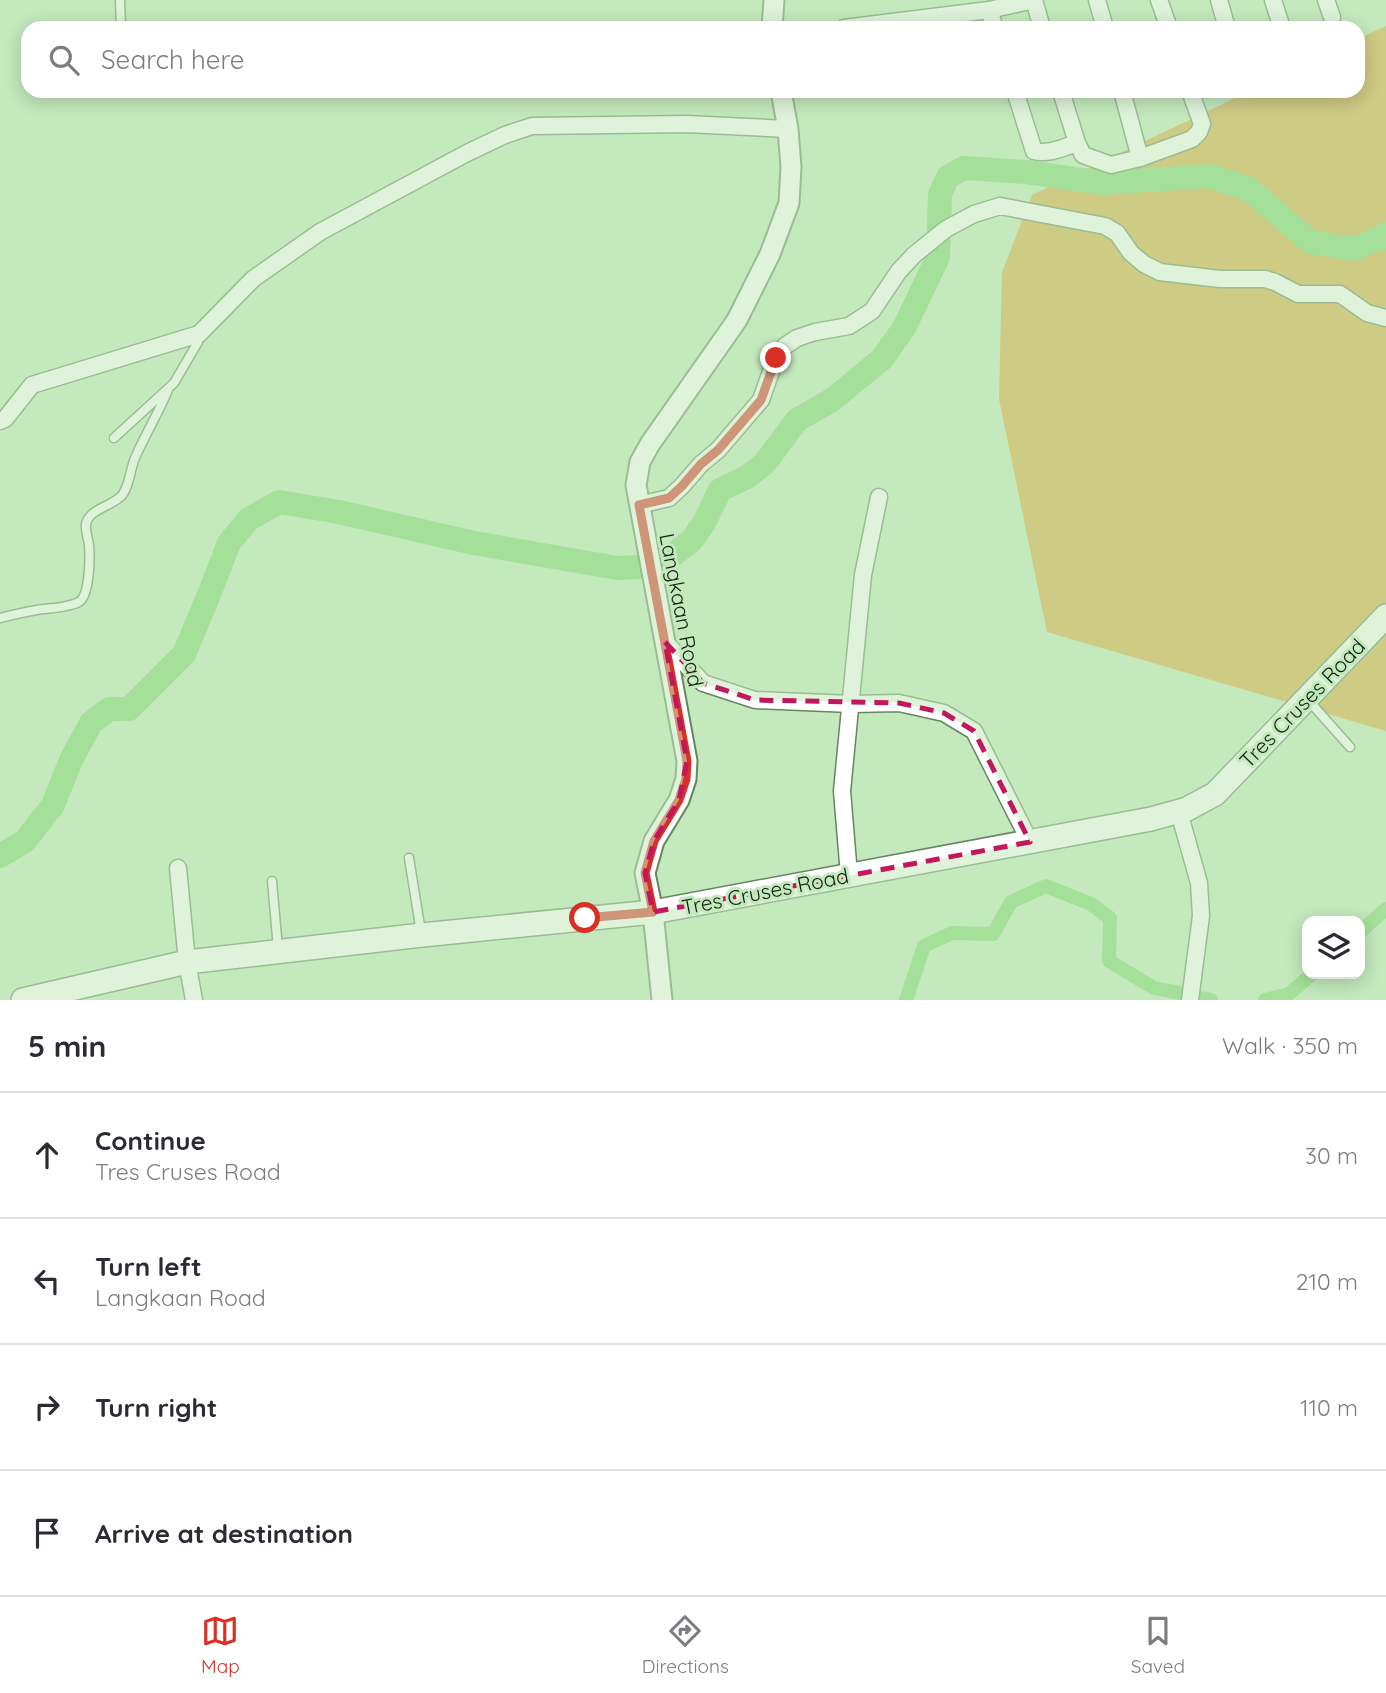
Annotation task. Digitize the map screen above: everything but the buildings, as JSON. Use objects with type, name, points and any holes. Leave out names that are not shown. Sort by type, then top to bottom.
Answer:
[{"type":"main road","name":"Tres Cruses Road","points":[[23,1000],[187,962],[653,912],[1151,819],[1187,809],[1215,794],[1386,616]]},
{"type":"street","points":[[772,21],[774,0]]},
{"type":"street","points":[[900,21],[989,10],[1034,0],[1040,21]]},
{"type":"street","points":[[1097,0],[1103,21]]},
{"type":"street","points":[[1159,0],[1166,21]]},
{"type":"street","points":[[1219,0],[1225,21]]},
{"type":"street","points":[[1273,0],[1280,21]]},
{"type":"street","points":[[1326,0],[1332,17]]},
{"type":"street","points":[[989,10],[993,21]]},
{"type":"street","name":"Langkaan Road","points":[[662,1000],[653,912],[645,873],[654,841],[679,800],[686,779],[687,761],[636,485],[640,463],[650,444],[737,320],[770,254],[789,203],[791,167],[782,98]]},
{"type":"street","points":[[1017,98],[1034,151],[1046,152],[1077,143]]},
{"type":"street","points":[[1063,98],[1083,155],[1111,164],[1140,158],[1192,139],[1202,124],[1193,98]]},
{"type":"street","points":[[1124,98],[1140,158]]},
{"type":"street","points":[[0,421],[5,419],[32,385],[199,334],[253,279],[320,232],[505,135],[532,126],[687,124],[788,129]]},
{"type":"street","points":[[639,505],[669,498],[718,450],[761,400],[776,358],[785,346],[797,338],[815,332],[849,326],[872,311],[899,271],[946,229],[974,214],[1000,206],[1105,226],[1117,233],[1131,253],[1144,264],[1160,272],[1220,279],[1265,279],[1298,294],[1340,295],[1367,313],[1386,318]]},
{"type":"street","points":[[849,875],[842,791],[863,575],[879,497]]},
{"type":"street","points":[[665,642],[703,683],[755,700],[899,703],[944,713],[974,731],[1030,842]]},
{"type":"street","points":[[1179,811],[1199,883],[1201,916],[1190,1000]]},
{"type":"street","points":[[178,868],[187,962],[194,1000]]},
{"type":"lane","points":[[120,0],[121,21]]},
{"type":"lane","points":[[114,438],[174,383],[198,342],[199,334]]},
{"type":"lane","points":[[0,618],[21,612],[56,608],[80,601],[86,594],[88,519],[122,496],[136,454],[159,413],[168,390]]},
{"type":"lane","points":[[1307,698],[1350,747]]},
{"type":"lane","points":[[409,858],[422,935]]},
{"type":"lane","points":[[272,881],[278,952]]},
{"type":"highlighted area","points":[[665,642],[703,683],[755,700],[899,703],[944,713],[974,731],[1030,842],[653,912],[645,873],[654,841],[679,800],[687,761]]},
{"type":"shaded area","points":[[1386,26],[1386,731],[1047,632],[999,399],[1002,272],[1032,195],[1235,98],[1365,98],[1365,36]]},
{"type":"waterway","points":[[0,856],[25,841],[53,805],[71,760],[91,723],[109,709],[129,709],[184,654],[229,543],[249,519],[279,502],[339,512],[474,543],[617,568],[659,566],[692,540],[704,523],[720,490],[747,477],[765,463],[797,420],[832,400],[882,359],[904,328],[938,257],[940,194],[948,177],[964,168],[1026,172],[1102,183],[1210,176],[1249,189],[1311,242],[1354,249],[1386,234]]},
{"type":"waterway","points":[[906,1000],[924,946],[952,933],[993,934],[1011,902],[1046,886],[1091,904],[1110,918],[1109,961],[1154,988],[1180,993]]},
{"type":"waterway","points":[[1365,928],[1386,909]]},
{"type":"waterway","points":[[1265,1000],[1289,994],[1306,979]]},
{"type":"waterway","points":[[1201,998],[1211,1000]]},
{"type":"route","points":[[585,918],[653,912],[645,873],[654,841],[679,800],[686,779],[687,761],[639,505],[669,498],[718,450],[761,400],[776,358]]}]
